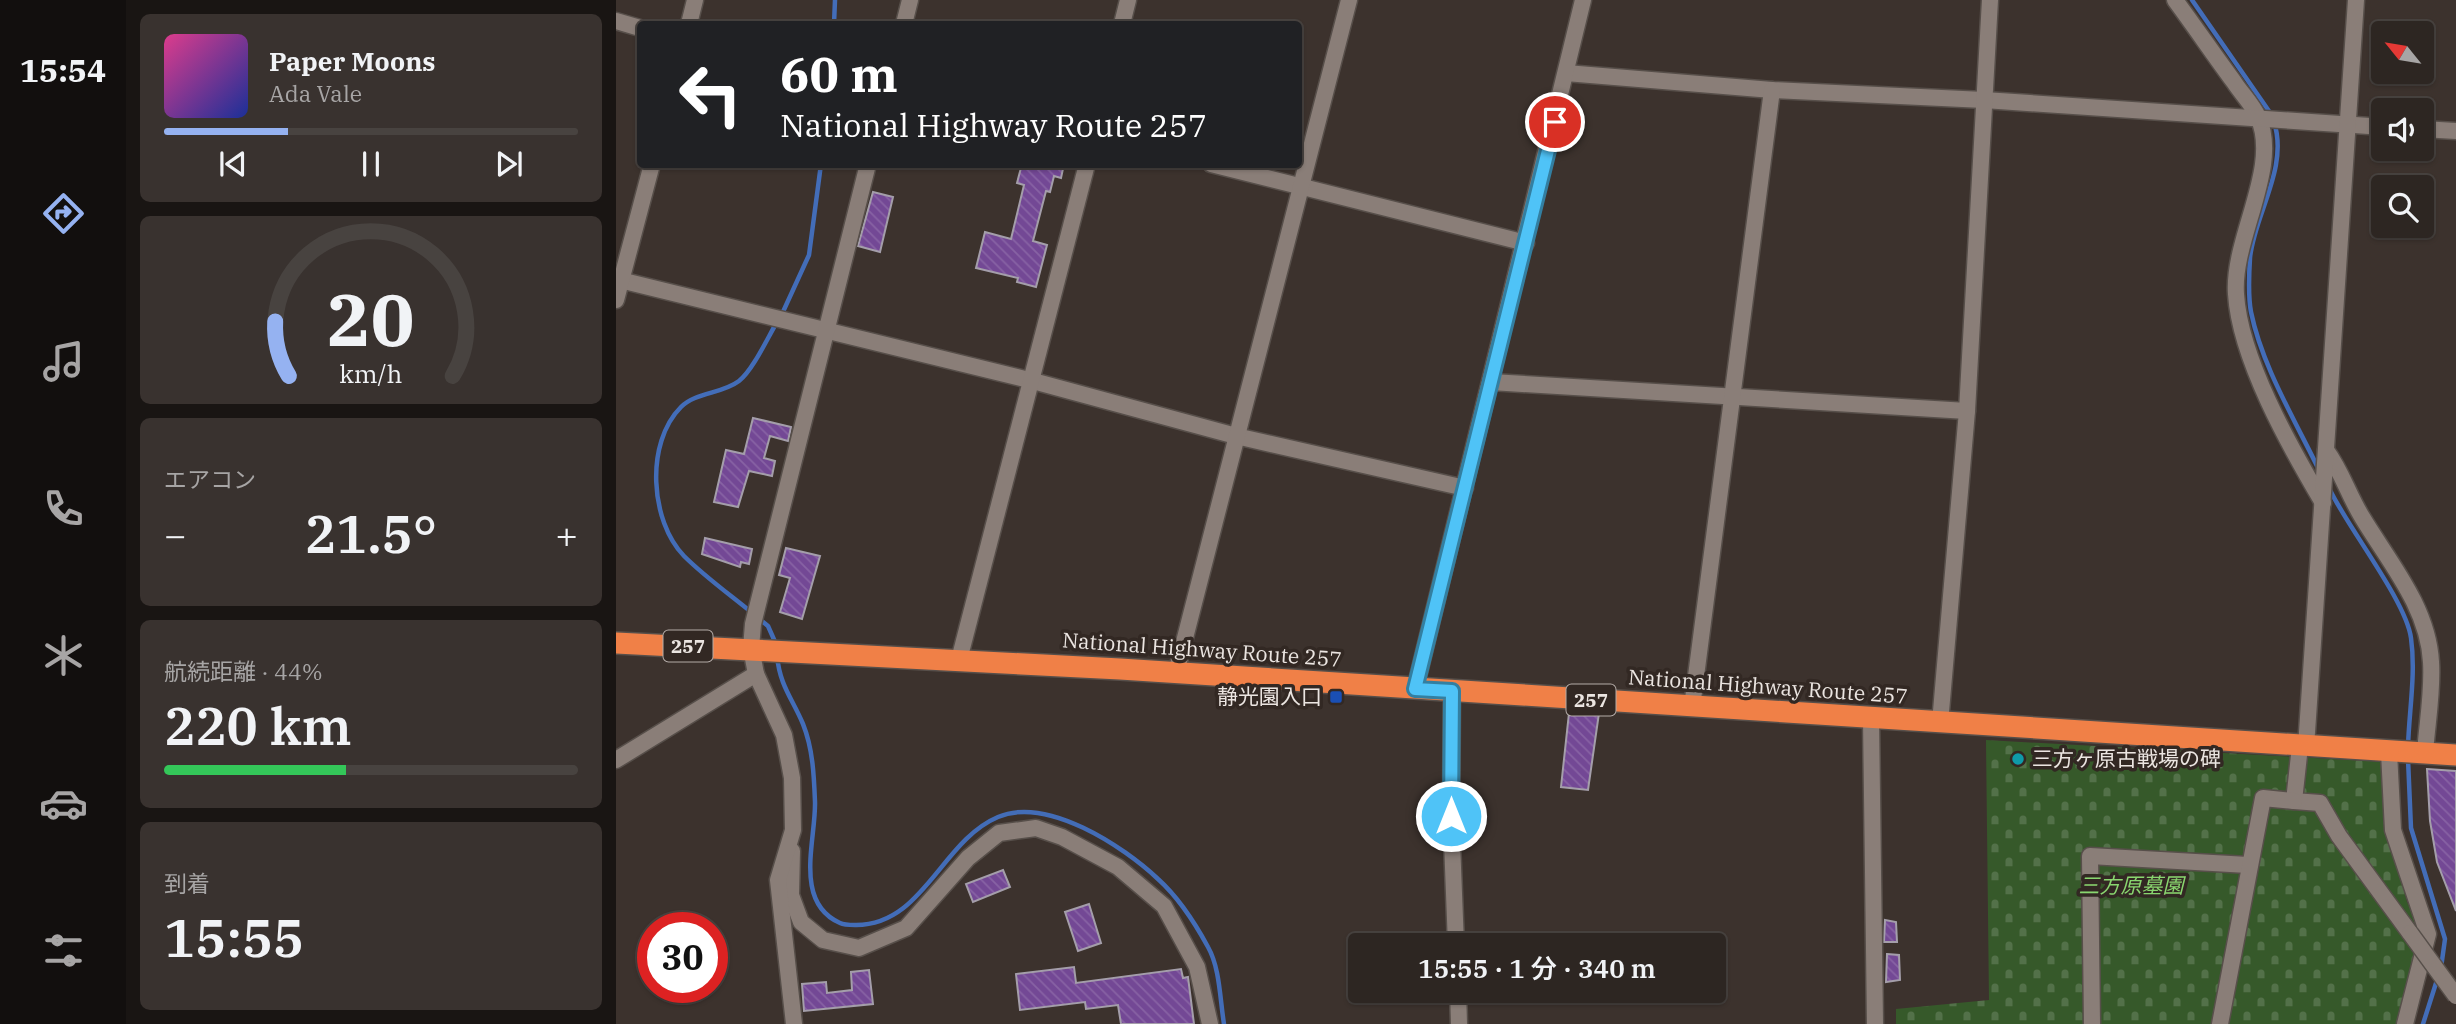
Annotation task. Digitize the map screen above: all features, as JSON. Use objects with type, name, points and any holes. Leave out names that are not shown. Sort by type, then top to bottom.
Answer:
[{"type":"highway","name":"National Highway Route 257","points":[[616,643],[1175,673],[2456,755]]},
{"type":"street","points":[[690,21],[695,0]]},
{"type":"street","points":[[905,21],[911,0]]},
{"type":"street","points":[[1123,21],[1128,0]]},
{"type":"street","points":[[1175,673],[1349,0]]},
{"type":"street","points":[[1415,689],[1526,243],[1583,0]]},
{"type":"street","points":[[1940,723],[1968,411],[1990,0]]},
{"type":"street","points":[[2175,0],[2269,119],[2260,178],[2238,254],[2235,291],[2239,324],[2294,453],[2323,498]]},
{"type":"street","points":[[2294,801],[2303,746],[2323,498],[2356,0]]},
{"type":"street","points":[[616,21],[637,27]]},
{"type":"street","points":[[1566,73],[1772,90],[1983,100],[2371,126]]},
{"type":"street","points":[[1692,707],[1772,90]]},
{"type":"street","points":[[2434,130],[2456,131]]},
{"type":"street","points":[[616,300],[619,280],[651,168]]},
{"type":"street","points":[[616,760],[755,674],[765,649],[753,624],[867,168]]},
{"type":"street","points":[[959,660],[1086,168]]},
{"type":"street","points":[[1228,168],[1526,243]]},
{"type":"street","points":[[619,280],[1033,381],[1236,436],[1465,488]]},
{"type":"street","points":[[1491,382],[1968,411]]},
{"type":"street","points":[[2326,450],[2342,472],[2360,513],[2409,590],[2422,620],[2431,661],[2408,753],[2393,830],[2428,934],[2405,1024]]},
{"type":"street","points":[[755,674],[784,735],[792,778],[791,895],[801,922],[823,940],[859,948],[906,928],[968,858],[999,834],[1036,828],[1062,837],[1118,867],[1164,906],[1197,967],[1210,1024]]},
{"type":"street","points":[[1452,691],[1451,816],[1456,933]]},
{"type":"street","points":[[1871,719],[1875,1024]]},
{"type":"street","points":[[2220,1024],[2263,798],[2320,803],[2339,836],[2456,996]]},
{"type":"street","points":[[793,830],[778,880],[794,1024]]},
{"type":"street","points":[[2092,1024],[2090,856],[2248,866]]},
{"type":"street","points":[[1458,1003],[1459,1024]]},
{"type":"green space","name":"三方原墓園","points":[[1986,740],[2387,762],[2398,867],[2407,902],[2425,937],[2407,1024],[1896,1024],[1896,1009],[1989,1000]]},
{"type":"building","points":[[1021,168],[1063,168],[1061,178],[1054,176],[1050,192],[1046,191],[1033,241],[1047,245],[1036,287],[1017,282],[1018,278],[976,268],[985,232],[1011,239],[1024,185],[1017,183]]},
{"type":"building","points":[[873,192],[893,197],[880,252],[858,246]]},
{"type":"building","points":[[753,418],[791,427],[788,441],[770,436],[764,458],[775,461],[772,476],[749,471],[738,507],[714,502],[726,450],[744,454]]},
{"type":"building","points":[[705,538],[752,549],[749,564],[741,562],[740,567],[702,554]]},
{"type":"building","points":[[786,548],[820,556],[802,619],[780,612],[790,578],[779,575]]},
{"type":"building","points":[[1569,713],[1599,713],[1588,790],[1561,787]]},
{"type":"building","points":[[2427,769],[2456,771],[2456,911],[2437,862],[2430,821]]},
{"type":"building","points":[[1003,870],[1010,887],[973,902],[966,884]]},
{"type":"building","points":[[1089,904],[1101,943],[1078,951],[1065,912]]},
{"type":"building","points":[[1885,920],[1896,922],[1897,942],[1884,942]]},
{"type":"building","points":[[1887,954],[1899,955],[1900,980],[1886,982]]},
{"type":"building","points":[[1074,967],[1076,983],[1181,969],[1183,978],[1188,977],[1194,1024],[1121,1024],[1118,1005],[1086,1009],[1085,1002],[1020,1010],[1016,974]]},
{"type":"building","points":[[869,970],[873,1004],[804,1011],[802,984],[826,982],[827,993],[852,990],[851,972]]},
{"type":"waterway","points":[[834,21],[835,0]]},
{"type":"waterway","points":[[2192,0],[2271,114]]},
{"type":"waterway","points":[[2274,122],[2277,157],[2250,258],[2250,306],[2271,373],[2319,470]]},
{"type":"waterway","points":[[782,314],[809,255],[820,168]]},
{"type":"waterway","points":[[751,612],[708,578],[684,556],[673,541],[664,523],[659,503],[657,461],[669,422],[681,407],[694,398],[739,381],[755,361],[777,322]]},
{"type":"waterway","points":[[2330,490],[2388,585],[2407,623],[2413,665],[2408,747]]},
{"type":"waterway","points":[[757,617],[768,626],[776,644]]},
{"type":"waterway","points":[[777,656],[784,684],[803,724],[811,753],[815,802],[810,869],[816,901],[825,913],[845,925],[878,922],[898,912],[915,898],[961,844],[998,817],[1018,812],[1039,813],[1061,819],[1105,839],[1125,852],[1158,879],[1179,902],[1212,955],[1224,1024]]},
{"type":"waterway","points":[[2408,759],[2411,828],[2445,939],[2441,968]]},
{"type":"waterway","points":[[2423,1024],[2437,980]]},
{"type":"place","name":"静光園入口","points":[[1336,697]]},
{"type":"place","name":"三方ヶ原古戦場の碑","points":[[2018,759]]},
{"type":"route","points":[[1451,816],[1452,691],[1415,689],[1555,122]]}]
